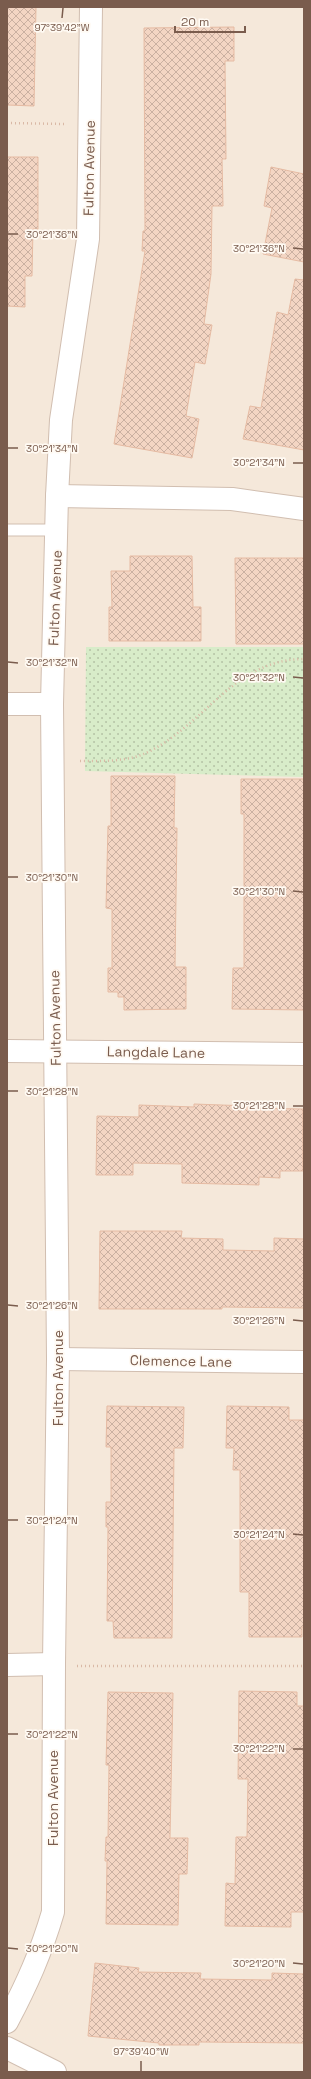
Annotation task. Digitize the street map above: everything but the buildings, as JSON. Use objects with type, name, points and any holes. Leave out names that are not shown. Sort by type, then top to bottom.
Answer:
[{"type":"street","name":"Fulton Avenue","points":[[7,2022],[31,1975],[42,1948],[53,1912],[54,1664],[58,1359],[52,704],[57,496],[61,420],[88,239],[91,7]]},
{"type":"street","points":[[57,496],[232,499],[304,509]]},
{"type":"street","points":[[7,704],[52,704]]},
{"type":"street","name":"Langdale Lane","points":[[7,1051],[304,1054]]},
{"type":"street","name":"Clemence Lane","points":[[58,1359],[304,1362]]},
{"type":"street","points":[[7,1665],[54,1664]]},
{"type":"street","points":[[7,2048],[55,2072]]},
{"type":"lane","points":[[7,530],[57,530]]},
{"type":"path","points":[[7,123],[66,124]]},
{"type":"path","points":[[80,761],[104,761],[144,753],[170,740],[234,684],[258,668],[279,660],[304,659]]},
{"type":"path","points":[[77,1666],[304,1666]]},
{"type":"shaded area","points":[[7,7],[304,7],[304,2072],[7,2072]]},
{"type":"green space","points":[[86,647],[304,647],[304,777],[85,771]]}]
